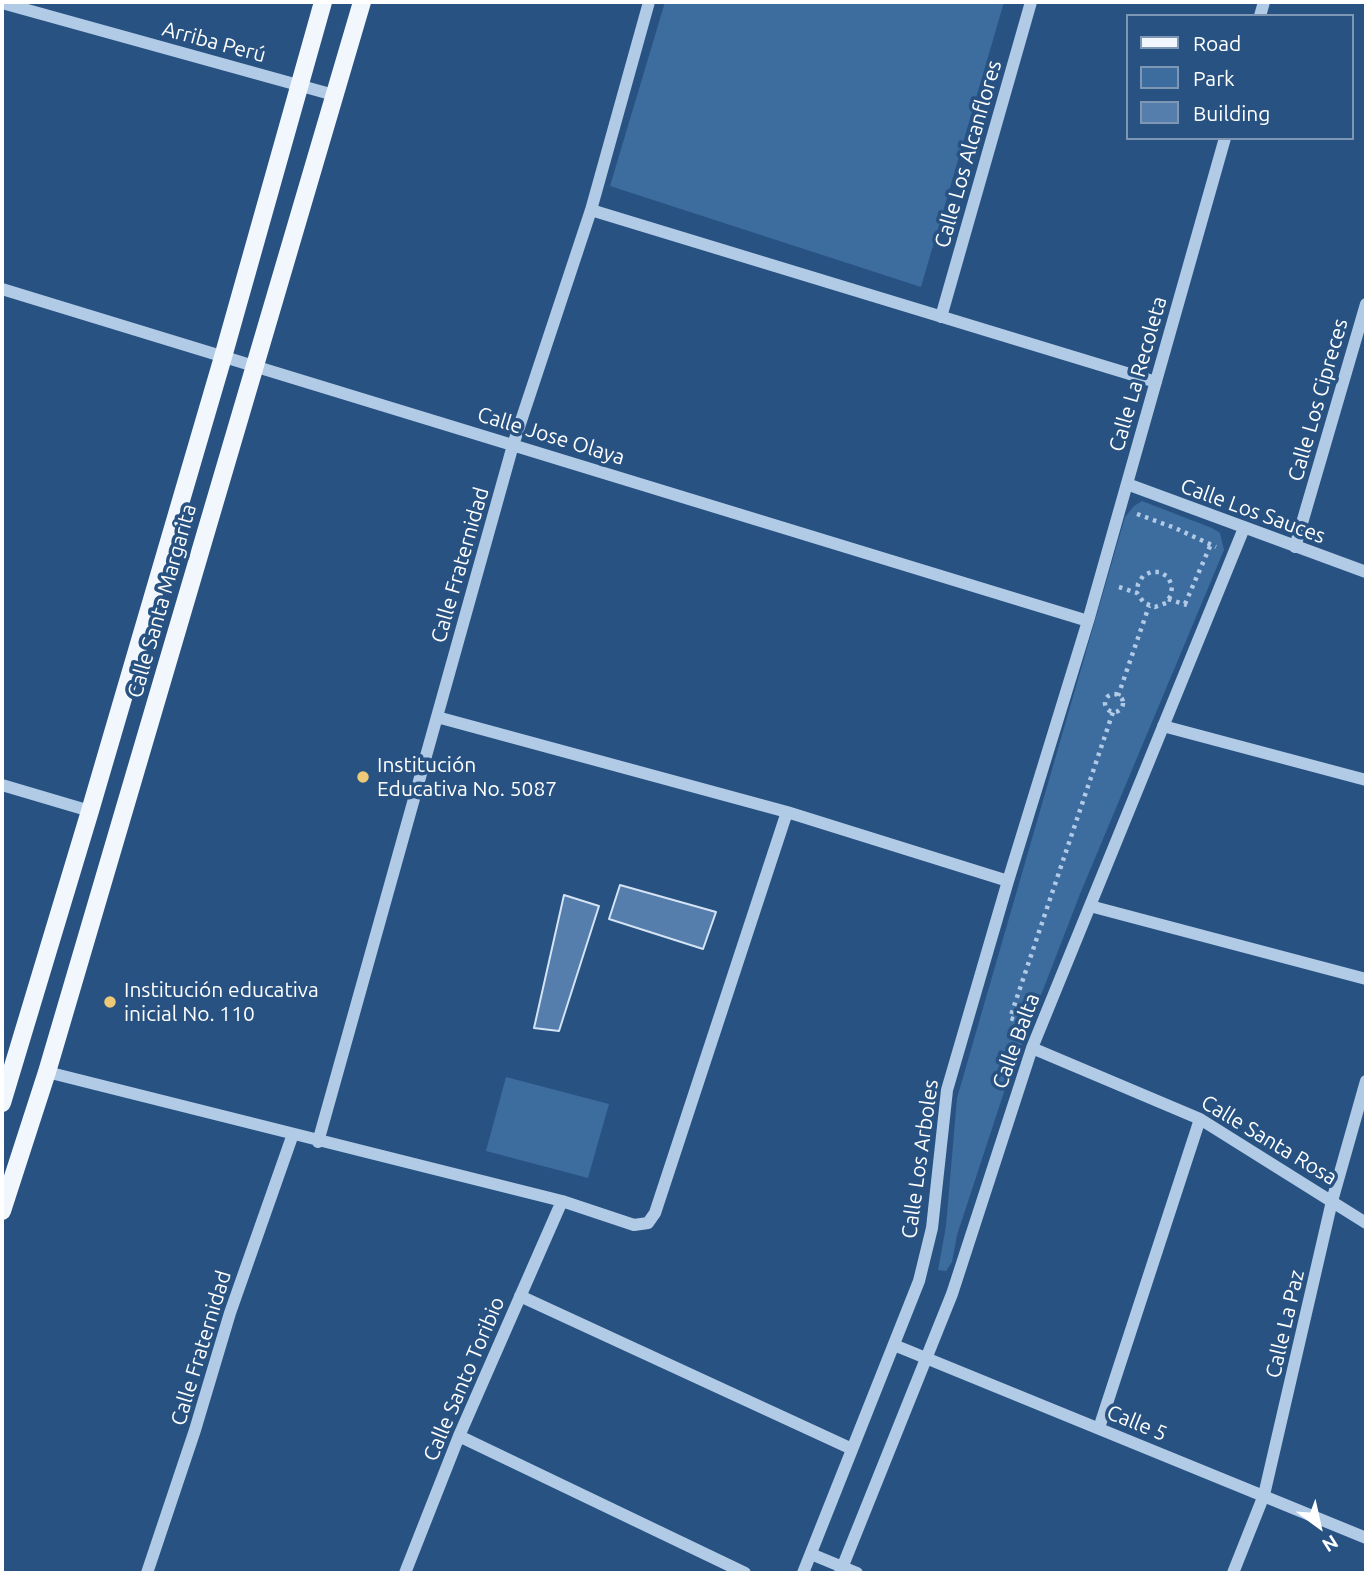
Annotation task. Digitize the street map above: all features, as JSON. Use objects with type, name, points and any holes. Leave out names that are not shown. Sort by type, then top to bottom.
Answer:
[{"type":"main road","name":"Calle Santa Margarita","points":[[2,1103],[8,1065],[90,811],[223,357],[323,2]]},
{"type":"main road","name":"Calle Santa Margarita","points":[[2,1211],[47,1073],[362,2]]},
{"type":"street","name":"Calle Fraternidad","points":[[318,1142],[513,445],[591,210],[649,2]]},
{"type":"street","name":"Calle Los Alcanflores","points":[[941,317],[1031,2]]},
{"type":"street","name":"Arriba Perú","points":[[11,4],[334,95]]},
{"type":"street","name":"Calle La Recoleta","points":[[1088,621],[1224,140]]},
{"type":"street","points":[[591,210],[1156,382]]},
{"type":"street","name":"Calle Jose Olaya","points":[[2,289],[1088,621]]},
{"type":"street","name":"Calle Los Cipreces","points":[[1295,547],[1366,304]]},
{"type":"street","name":"Calle Los Sauces","points":[[1127,484],[1366,572]]},
{"type":"street","name":"Calle Balta","points":[[841,1570],[956,1281],[1039,1029],[1244,528]]},
{"type":"street","name":"Calle Los Arboles","points":[[803,1573],[919,1281],[932,1228],[947,1090],[1088,621]]},
{"type":"street","points":[[437,717],[787,812],[1008,881]]},
{"type":"street","points":[[1163,726],[1366,780]]},
{"type":"street","points":[[2,785],[90,811]]},
{"type":"street","points":[[47,1073],[562,1201],[634,1225],[648,1223],[655,1213],[787,812]]},
{"type":"street","points":[[1090,906],[1366,979]]},
{"type":"street","name":"Calle Santa Rosa","points":[[1032,1048],[1200,1119],[1366,1223]]},
{"type":"street","name":"Calle La Paz","points":[[1234,1573],[1264,1495],[1332,1201],[1366,1081]]},
{"type":"street","points":[[1099,1428],[1200,1119]]},
{"type":"street","name":"Calle Fraternidad","points":[[146,1573],[195,1430],[230,1313],[293,1134]]},
{"type":"street","name":"Calle Santo Toribio","points":[[405,1573],[459,1436],[562,1201]]},
{"type":"street","points":[[520,1296],[852,1449]]},
{"type":"street","name":"Calle 5","points":[[894,1345],[1366,1538]]},
{"type":"street","points":[[459,1436],[745,1573]]},
{"type":"street","points":[[811,1554],[841,1570],[857,1573]]},
{"type":"path","points":[[1141,516],[1212,544],[1185,604]]},
{"type":"path","points":[[1160,572],[1168,578],[1172,586],[1171,595],[1161,606],[1149,606],[1140,598],[1138,584],[1143,576],[1160,572]]},
{"type":"path","points":[[1118,696],[1149,606]]},
{"type":"path","points":[[1113,712],[1108,710],[1106,700],[1110,695],[1118,696]]},
{"type":"path","points":[[1039,1029],[1010,1018],[1113,712],[1123,704],[1118,696]]},
{"type":"green space","points":[[665,2],[1004,2],[921,287],[610,186]]},
{"type":"green space","points":[[1142,501],[1212,528],[1220,533],[1224,550],[1080,894],[1006,1086],[957,1235],[952,1262],[946,1271],[938,1270],[946,1226],[957,1098],[1125,517]]},
{"type":"green space","points":[[506,1077],[609,1104],[588,1178],[486,1151]]},
{"type":"building","points":[[620,885],[716,912],[703,949],[609,919]]},
{"type":"building","points":[[564,895],[599,906],[559,1031],[534,1028]]},
{"type":"place","name":"Institución Educativa No. 5087","points":[[363,777]]},
{"type":"place","name":"Institución educativa inicial No. 110","points":[[110,1002]]}]
